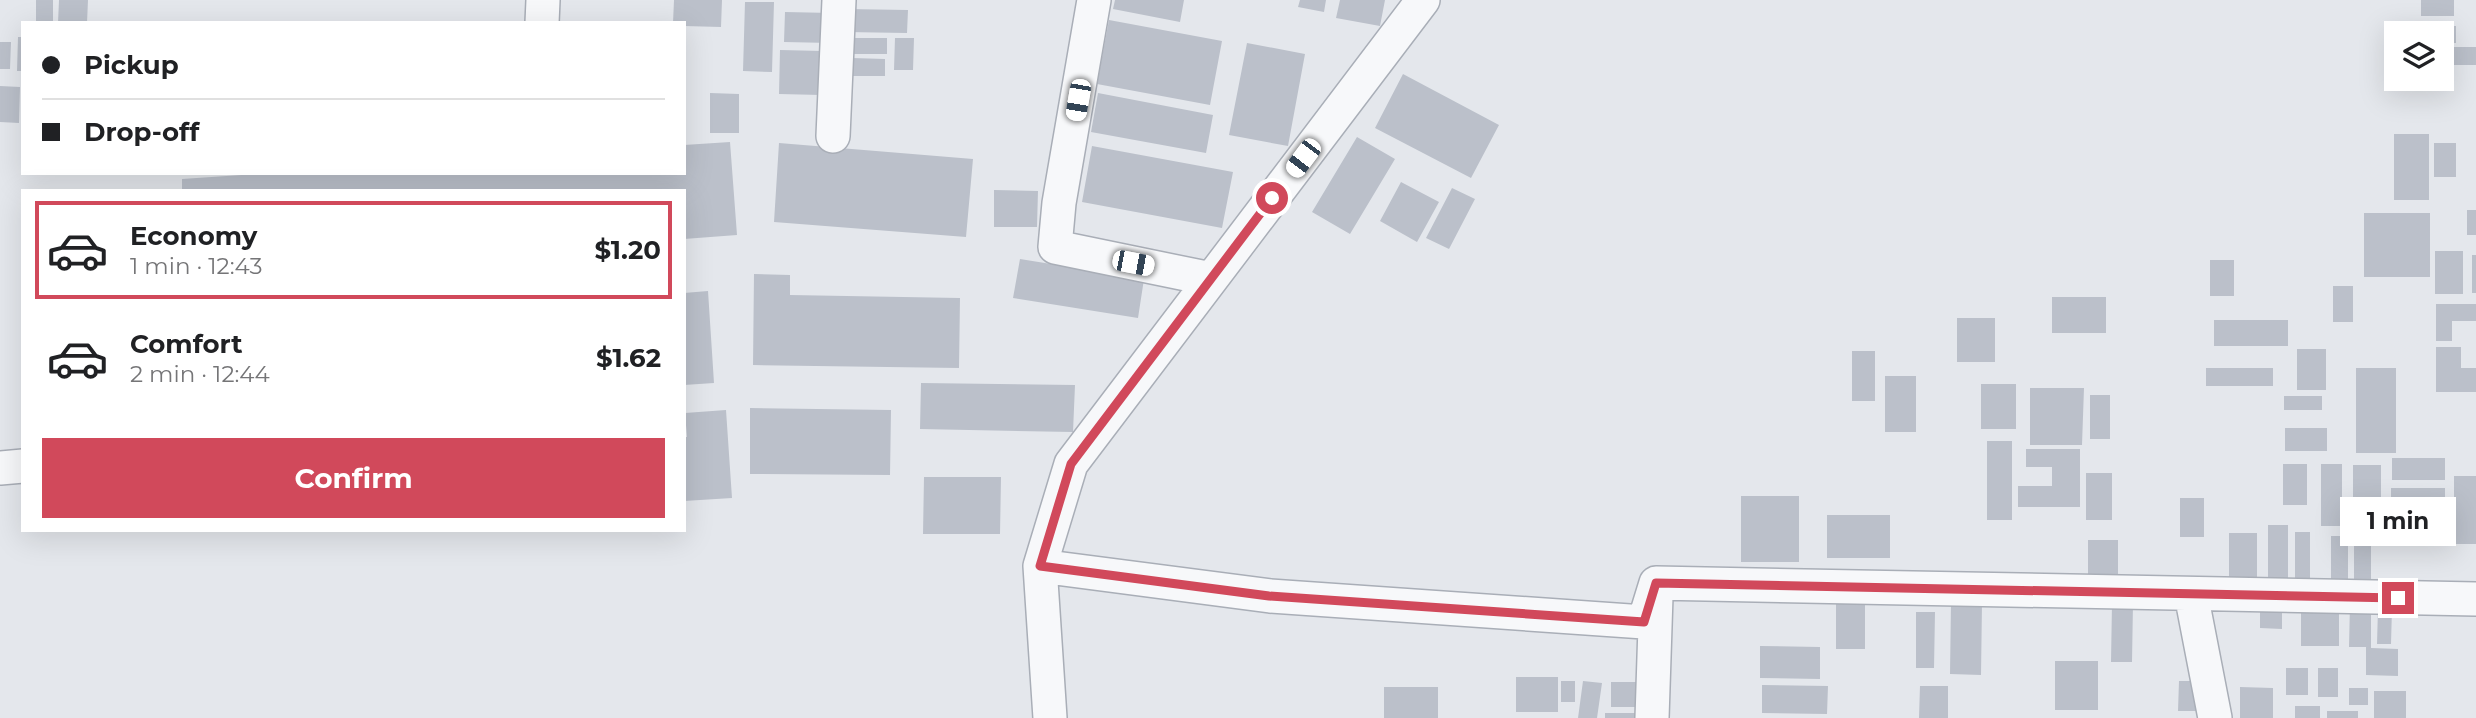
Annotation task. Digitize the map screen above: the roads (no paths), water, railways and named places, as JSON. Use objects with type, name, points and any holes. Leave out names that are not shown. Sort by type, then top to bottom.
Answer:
[{"type":"street","points":[[542,21],[543,0]]},
{"type":"street","points":[[833,136],[839,0]]},
{"type":"street","points":[[1094,0],[1059,203],[1055,247],[1211,279]]},
{"type":"street","points":[[1050,718],[1040,566],[1071,464],[1423,0]]},
{"type":"street","points":[[0,468],[21,466]]},
{"type":"street","points":[[1040,566],[1269,596],[1644,622],[1656,583]]},
{"type":"street","points":[[1656,583],[2476,599]]},
{"type":"street","points":[[1653,718],[1656,583]]},
{"type":"street","points":[[2191,594],[2215,718]]}]
